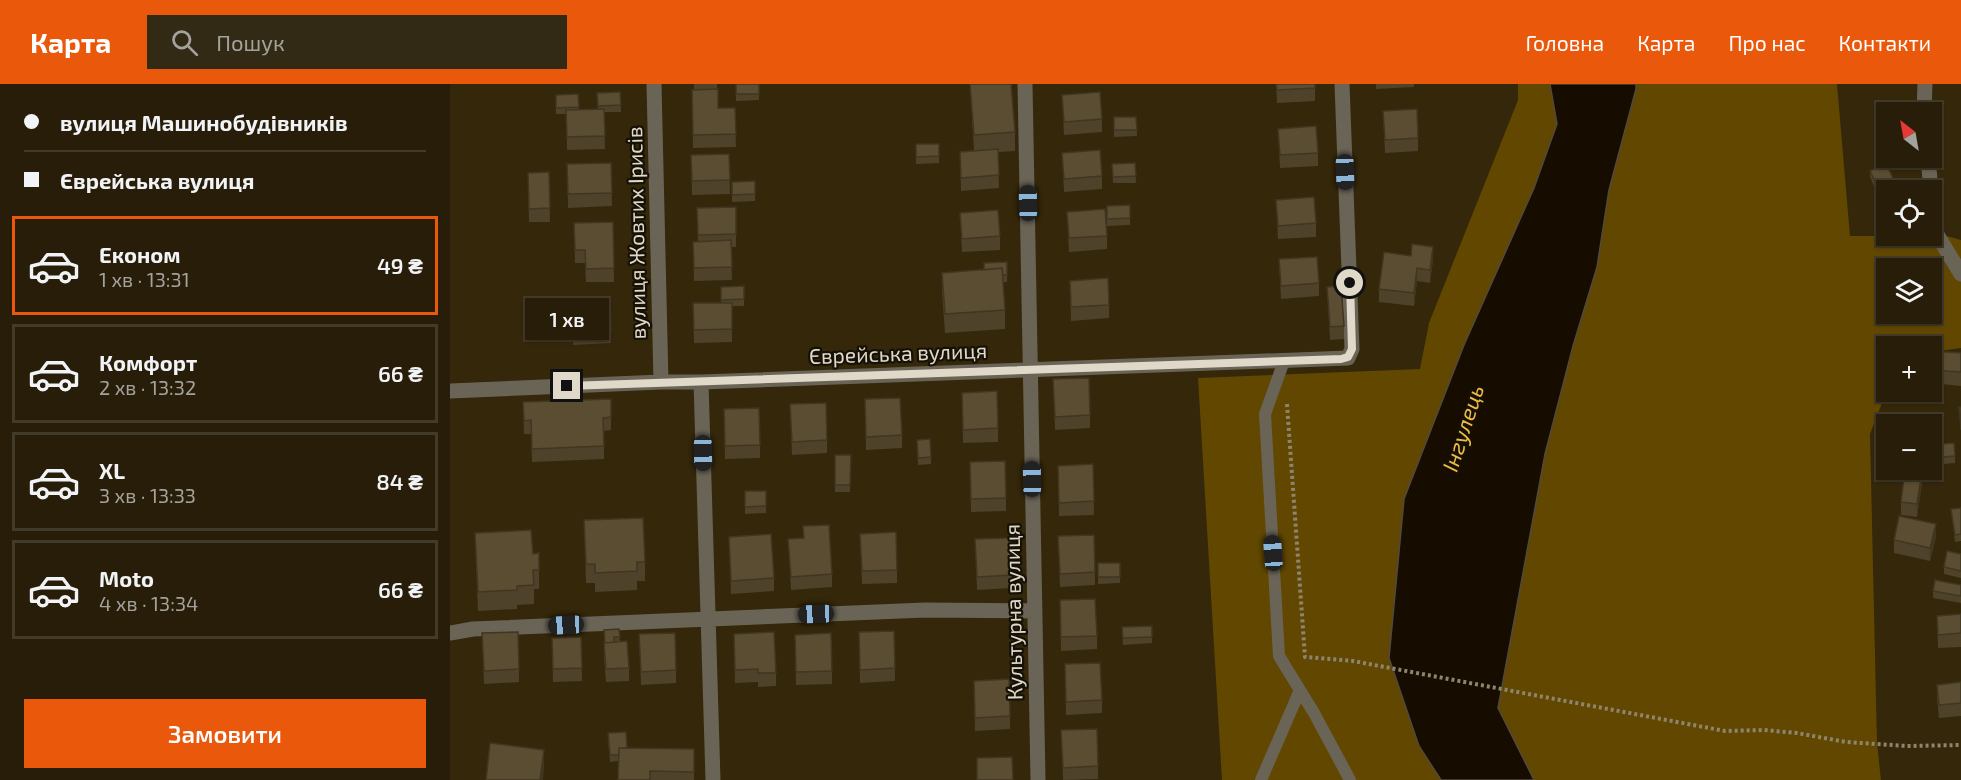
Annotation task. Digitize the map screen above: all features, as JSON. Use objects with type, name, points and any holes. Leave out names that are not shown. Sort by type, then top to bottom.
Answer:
[{"type":"street","name":"вулиця Жовтих Ірисів","points":[[654,84],[661,382]]},
{"type":"street","name":"Культурна вулиця","points":[[1025,84],[1038,780]]},
{"type":"street","name":"Єврейська вулиця","points":[[450,391],[1348,357],[1352,349],[1342,84]]},
{"type":"street","points":[[1924,102],[1925,84]]},
{"type":"street","points":[[1942,243],[1961,274]]},
{"type":"street","points":[[701,382],[706,619],[713,780]]},
{"type":"street","points":[[450,633],[473,629],[925,610],[1035,611]]},
{"type":"lane","points":[[1284,361],[1264,414],[1279,656],[1350,780]]},
{"type":"lane","points":[[1261,780],[1300,690]]},
{"type":"path","points":[[1287,396],[1305,657],[1353,660],[1725,731],[1775,731],[1846,741],[1907,746],[1961,745]]},
{"type":"shaded area","points":[[1518,84],[1550,84],[1557,124],[1534,188],[1464,345],[1404,499],[1419,746],[1441,780],[1222,780],[1198,378],[1420,369],[1429,323],[1518,100]]},
{"type":"shaded area","points":[[1636,84],[1837,84],[1850,236],[1876,236],[1876,246],[1942,246],[1942,235],[1961,240],[1961,348],[1942,351],[1942,336],[1876,336],[1876,402],[1882,402],[1870,434],[1877,743],[1881,780],[1534,780],[1498,708],[1545,454],[1573,346],[1597,267],[1609,190]]},
{"type":"water","name":"Інгулець","points":[[1550,84],[1636,84],[1636,89],[1609,190],[1597,267],[1573,346],[1545,454],[1498,708],[1534,780],[1441,780],[1419,746],[1389,658],[1404,499],[1464,345],[1534,188],[1557,124]]},
{"type":"building","points":[[736,84],[759,84],[759,94],[736,94]]},
{"type":"building","points":[[970,84],[1011,84],[1015,132],[974,135]]},
{"type":"building","points":[[1276,84],[1315,84],[1315,88],[1277,90]]},
{"type":"building","points":[[718,89],[718,108],[735,108],[736,134],[693,135],[692,90]]},
{"type":"building","points":[[620,92],[621,105],[598,106],[597,93]]},
{"type":"building","points":[[1100,92],[1102,119],[1064,122],[1062,95]]},
{"type":"building","points":[[578,94],[579,107],[556,108],[556,95]]},
{"type":"building","points":[[604,109],[605,136],[567,137],[566,110]]},
{"type":"building","points":[[1417,109],[1418,138],[1385,140],[1383,111]]},
{"type":"building","points":[[1114,117],[1136,117],[1137,130],[1114,130]]},
{"type":"building","points":[[1316,126],[1318,153],[1280,155],[1278,129]]},
{"type":"building","points":[[916,144],[939,144],[939,156],[916,157]]},
{"type":"building","points":[[998,149],[999,175],[961,178],[960,152]]},
{"type":"building","points":[[1100,150],[1102,176],[1064,179],[1062,153]]},
{"type":"building","points":[[729,154],[730,180],[692,181],[691,155]]},
{"type":"building","points":[[611,163],[612,193],[568,194],[567,164]]},
{"type":"building","points":[[1135,163],[1136,176],[1113,177],[1112,164]]},
{"type":"building","points":[[1876,168],[1888,168],[1894,180],[1876,180],[1876,184],[1870,171]]},
{"type":"building","points":[[549,172],[550,208],[529,209],[528,173]]},
{"type":"building","points":[[755,181],[755,194],[732,195],[732,182]]},
{"type":"building","points":[[1314,197],[1316,223],[1278,226],[1276,200]]},
{"type":"building","points":[[1130,205],[1130,218],[1107,219],[1107,206]]},
{"type":"building","points":[[736,207],[736,234],[698,235],[697,208]]},
{"type":"building","points":[[1105,209],[1107,236],[1069,238],[1067,212]]},
{"type":"building","points":[[998,210],[1000,236],[962,239],[960,213]]},
{"type":"building","points":[[613,222],[614,268],[586,269],[585,250],[575,250],[574,223]]},
{"type":"building","points":[[731,240],[732,267],[694,268],[693,242]]},
{"type":"building","points":[[1412,244],[1433,247],[1430,270],[1417,268],[1414,293],[1379,289],[1384,252],[1411,256]]},
{"type":"building","points":[[1317,257],[1319,283],[1281,286],[1279,259]]},
{"type":"building","points":[[1007,262],[1007,275],[1003,275],[1002,268],[984,270],[984,263]]},
{"type":"building","points":[[1002,268],[1005,310],[945,314],[942,273]]},
{"type":"building","points":[[1108,278],[1109,305],[1071,307],[1070,281]]},
{"type":"building","points":[[744,286],[744,299],[721,300],[721,287]]},
{"type":"building","points":[[1341,286],[1344,326],[1330,327],[1327,287]]},
{"type":"building","points":[[693,303],[732,303],[732,329],[694,330]]},
{"type":"building","points":[[610,304],[611,330],[573,331],[572,305]]},
{"type":"building","points":[[1942,352],[1961,353],[1961,372],[1942,371]]},
{"type":"building","points":[[1089,378],[1090,415],[1055,417],[1053,379]]},
{"type":"building","points":[[997,391],[998,428],[963,430],[962,393]]},
{"type":"building","points":[[900,398],[902,435],[866,437],[865,399]]},
{"type":"building","points":[[611,399],[611,417],[603,418],[604,446],[532,449],[531,420],[524,421],[523,402]]},
{"type":"building","points":[[826,403],[827,440],[792,442],[790,404]]},
{"type":"building","points":[[1959,407],[1961,407],[1961,430]]},
{"type":"building","points":[[759,408],[760,445],[725,446],[724,409]]},
{"type":"building","points":[[930,439],[931,457],[918,458],[917,440]]},
{"type":"building","points":[[1954,443],[1955,456],[1942,457],[1942,444]]},
{"type":"building","points":[[835,455],[851,455],[850,485],[835,485]]},
{"type":"building","points":[[1005,461],[1006,498],[971,499],[970,462]]},
{"type":"building","points":[[1093,464],[1094,501],[1059,503],[1058,466]]},
{"type":"building","points":[[1904,480],[1921,480],[1917,504],[1901,502]]},
{"type":"building","points":[[745,491],[766,491],[766,506],[745,507]]},
{"type":"building","points":[[1961,508],[1961,534],[1955,535],[1951,509]]},
{"type":"building","points":[[1899,516],[1936,524],[1930,548],[1894,540]]},
{"type":"building","points":[[643,518],[645,562],[637,562],[637,571],[595,573],[595,564],[586,564],[584,520]]},
{"type":"building","points":[[829,525],[832,574],[791,577],[788,539],[804,538],[803,526]]},
{"type":"building","points":[[531,530],[533,554],[539,553],[539,570],[533,570],[534,585],[517,586],[517,590],[478,592],[475,533]]},
{"type":"building","points":[[896,532],[897,570],[862,571],[860,534]]},
{"type":"building","points":[[771,534],[774,578],[731,581],[729,537]]},
{"type":"building","points":[[1094,535],[1095,572],[1060,574],[1058,536]]},
{"type":"building","points":[[1010,538],[1012,575],[977,577],[975,539]]},
{"type":"building","points":[[1947,551],[1961,554],[1961,571],[1944,567]]},
{"type":"building","points":[[1098,563],[1120,563],[1120,577],[1098,577]]},
{"type":"building","points":[[1935,580],[1961,585],[1961,596],[1933,591]]},
{"type":"building","points":[[1095,599],[1097,636],[1061,637],[1060,600]]},
{"type":"building","points":[[1961,614],[1961,633],[1938,635],[1937,616]]},
{"type":"building","points":[[1152,626],[1152,637],[1123,638],[1122,627]]},
{"type":"building","points":[[619,629],[620,637],[614,637],[614,642],[605,643],[604,630]]},
{"type":"building","points":[[894,631],[895,668],[860,670],[859,632]]},
{"type":"building","points":[[518,632],[519,669],[484,671],[482,633]]},
{"type":"building","points":[[774,632],[776,673],[758,673],[758,669],[735,670],[734,634]]},
{"type":"building","points":[[675,633],[676,670],[641,672],[639,634]]},
{"type":"building","points":[[831,633],[832,671],[796,672],[795,635]]},
{"type":"building","points":[[581,637],[582,668],[553,669],[552,638]]},
{"type":"building","points":[[627,641],[629,668],[606,669],[604,643]]},
{"type":"building","points":[[1100,663],[1102,700],[1066,702],[1065,664]]},
{"type":"building","points":[[1009,679],[1010,716],[975,718],[974,681]]},
{"type":"building","points":[[1961,682],[1961,703],[1939,705],[1937,685]]},
{"type":"building","points":[[1097,729],[1098,766],[1063,768],[1061,730]]},
{"type":"building","points":[[626,732],[627,748],[619,748],[619,755],[610,755],[608,733]]},
{"type":"building","points":[[490,743],[544,750],[540,780],[486,780]]},
{"type":"building","points":[[619,748],[694,749],[694,772],[650,771],[650,780],[618,780]]},
{"type":"building","points":[[1012,757],[1013,780],[977,780],[977,758]]},
{"type":"route","points":[[567,386],[1341,359],[1348,357],[1352,349],[1350,283]]}]
